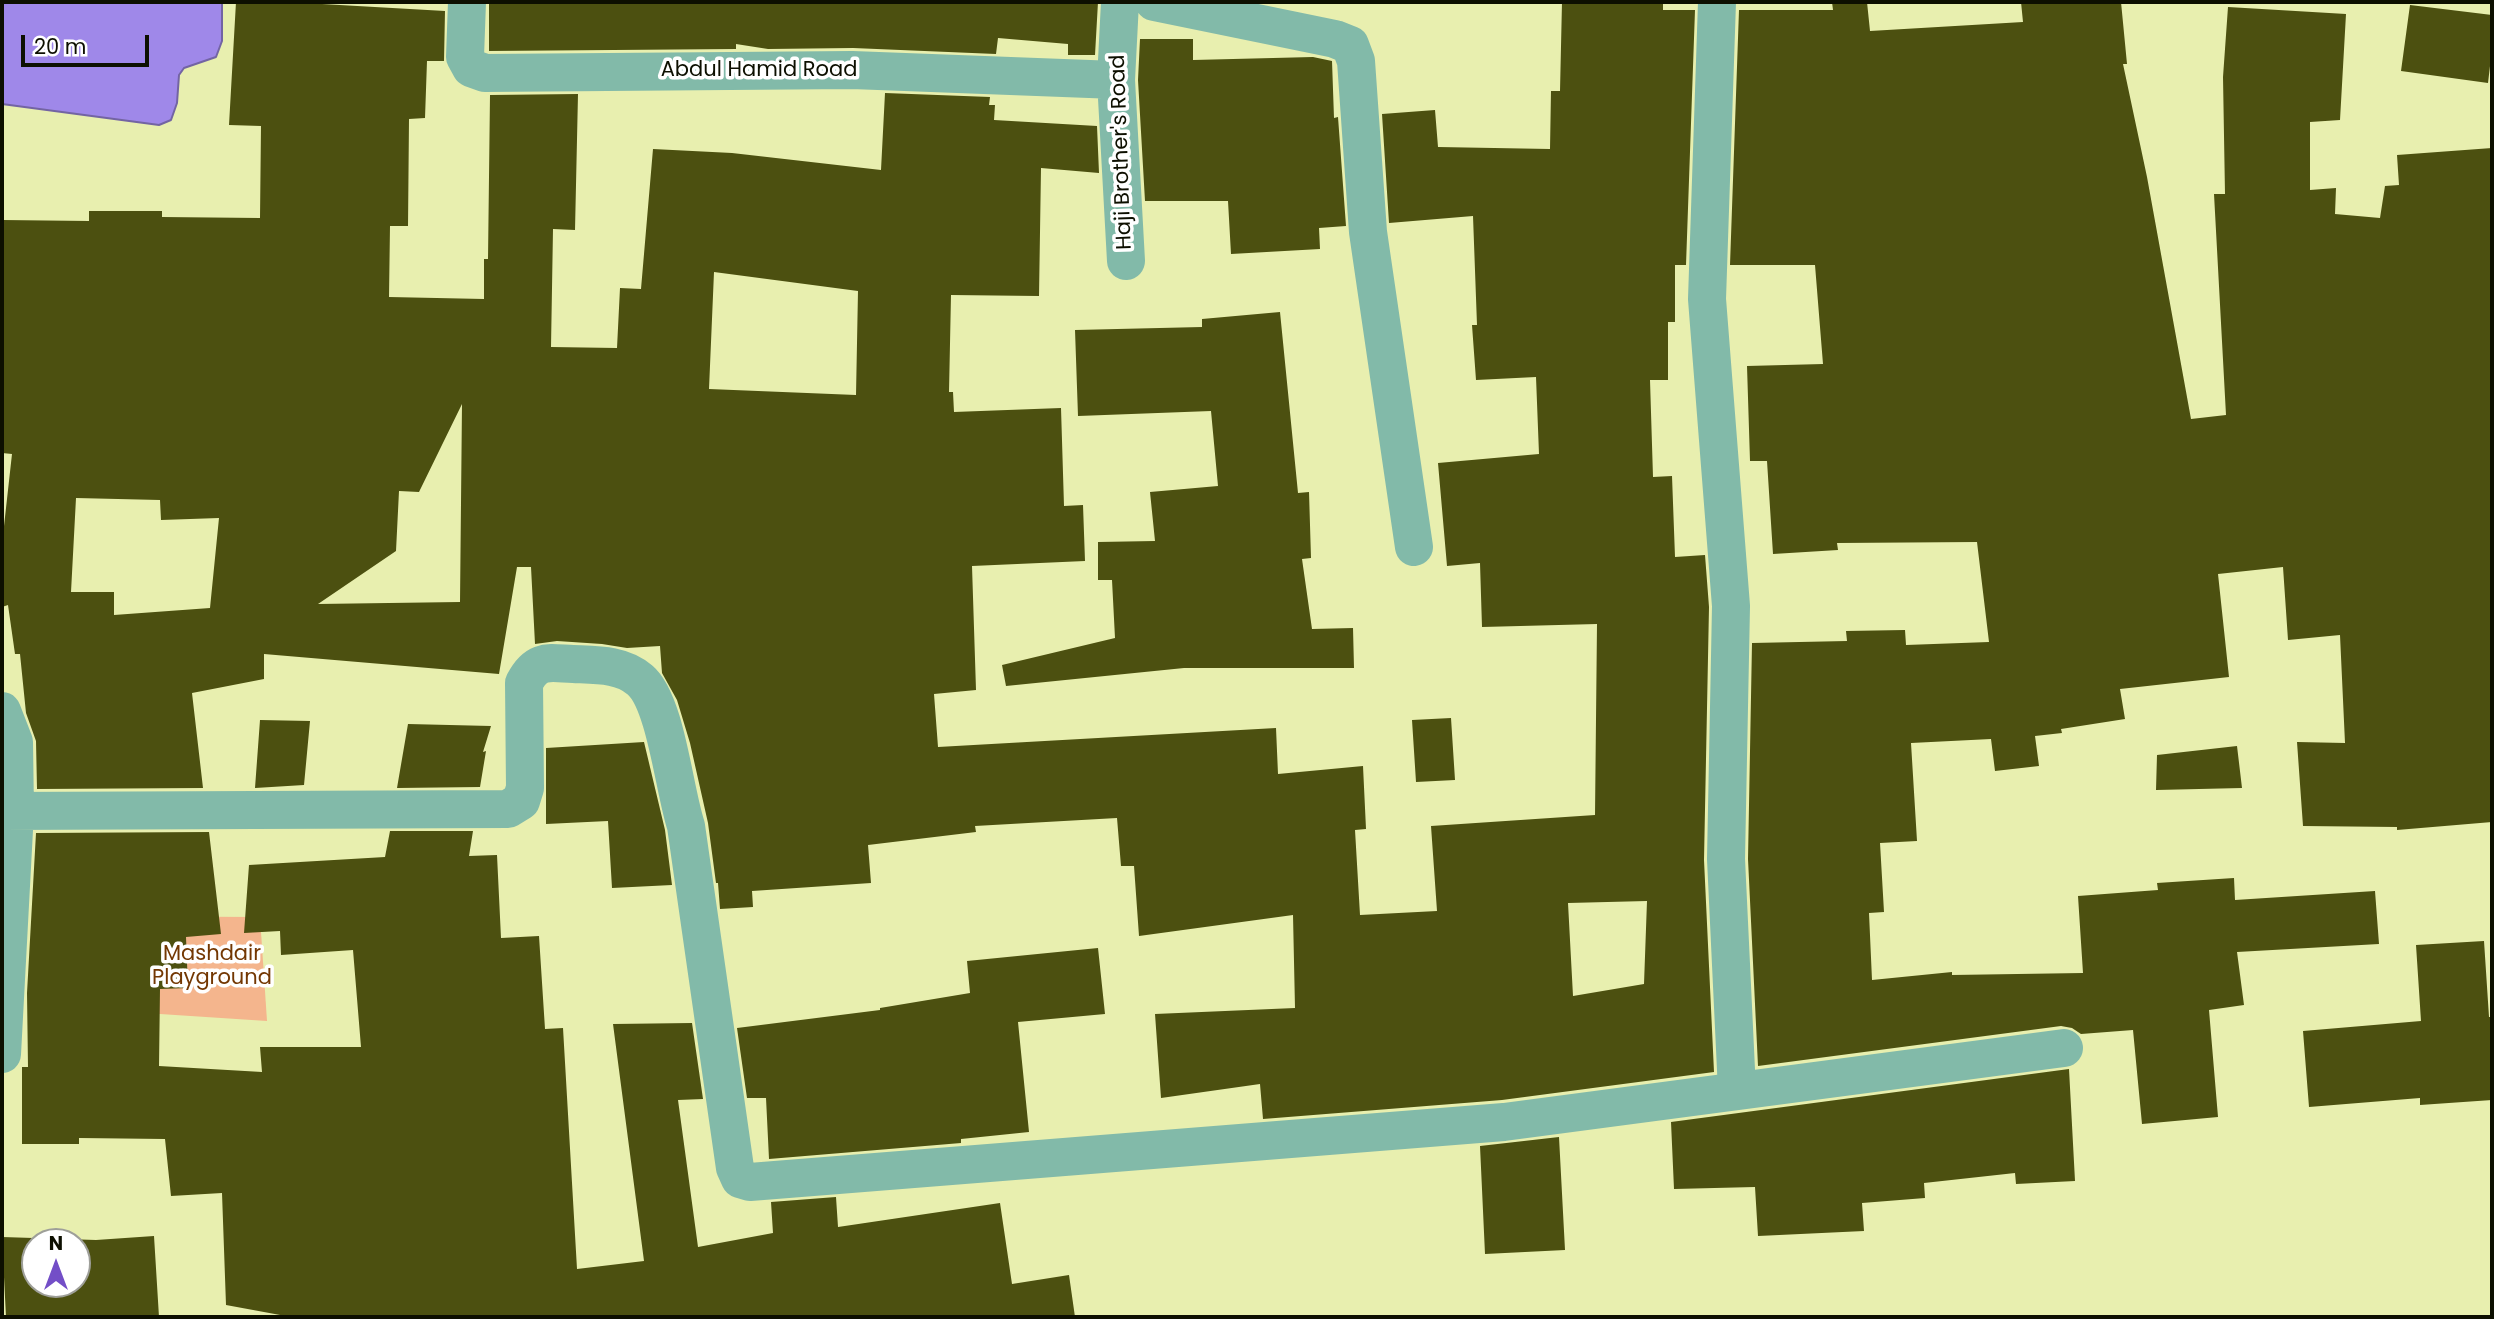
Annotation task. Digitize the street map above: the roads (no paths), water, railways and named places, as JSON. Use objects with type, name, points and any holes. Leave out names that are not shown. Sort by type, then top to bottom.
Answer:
[{"type":"street","name":"Abdul Hamid Road","points":[[467,2],[465,57],[471,68],[485,73],[852,70],[1116,80]]},
{"type":"street","name":"Haji Brother's Road","points":[[1120,2],[1116,80],[1126,261]]},
{"type":"street","points":[[1154,2],[1335,39],[1350,45],[1356,61],[1368,232],[1414,547]]},
{"type":"street","points":[[1717,2],[1707,299],[1731,606],[1726,859],[1737,1091]]},
{"type":"street","points":[[8,811],[508,809],[521,801],[525,788],[524,683],[531,670],[543,663],[608,665],[639,679],[653,697],[660,714],[685,826],[735,1168],[740,1179],[750,1182],[1504,1122],[2064,1048]]},
{"type":"street","points":[[2,711],[14,742],[8,811],[2,1054]]},
{"type":"park label","name":"Mashdair Playground","points":[[212,967]]}]
